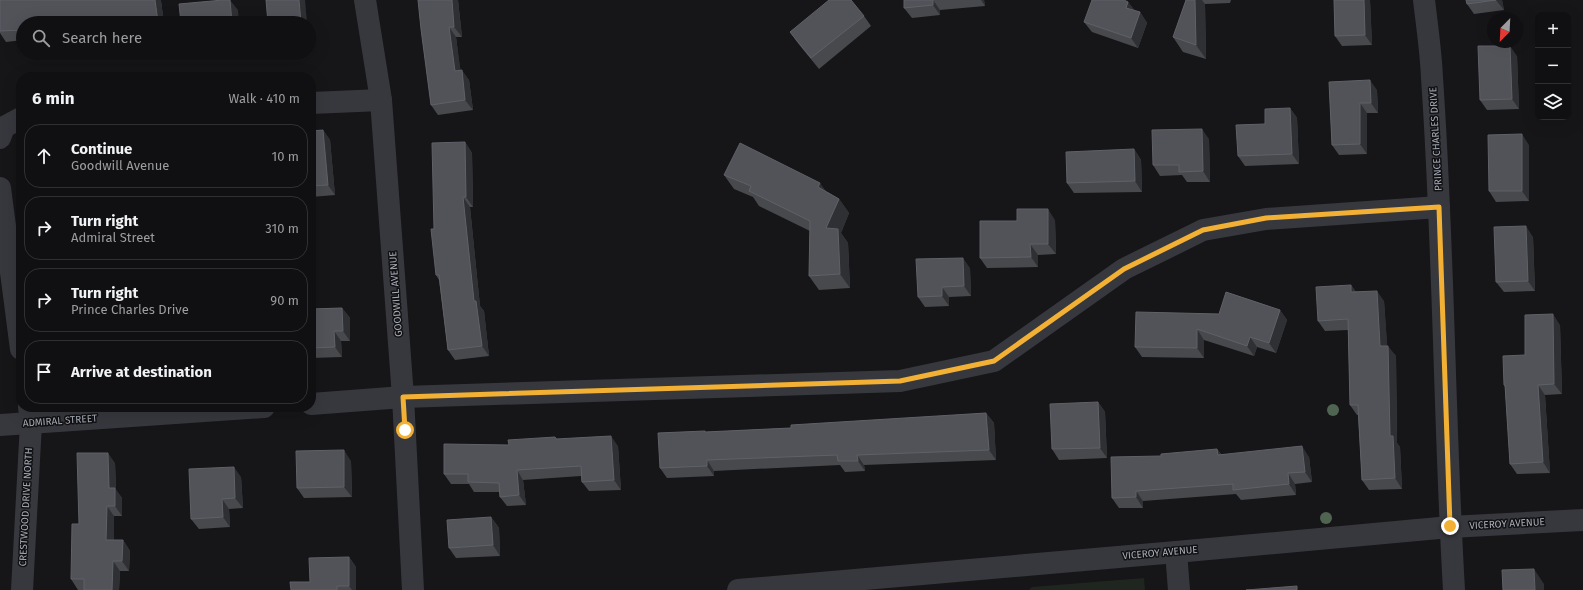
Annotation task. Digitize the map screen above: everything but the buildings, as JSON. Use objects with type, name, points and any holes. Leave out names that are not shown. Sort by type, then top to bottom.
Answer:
[{"type":"street","name":"GOODWILL AVENUE","points":[[365,0],[381,100],[403,397],[413,590]]},
{"type":"street","name":"PRINCE CHARLES DRIVE","points":[[1424,0],[1432,77],[1439,207],[1450,526],[1454,590]]},
{"type":"street","points":[[316,103],[381,100]]},
{"type":"street","points":[[0,138],[4,127],[16,121]]},
{"type":"street","points":[[0,188],[16,311]]},
{"type":"street","points":[[316,404],[403,397],[900,381],[994,361],[1124,269],[1203,230],[1266,218],[1439,207]]},
{"type":"street","name":"ADMIRAL STREET","points":[[0,425],[30,415],[118,412]]},
{"type":"street","name":"CRESTWOOD DRIVE NORTH","points":[[22,590],[30,415]]},
{"type":"street","name":"VICEROY AVENUE","points":[[738,590],[1176,552],[1450,526],[1583,520]]},
{"type":"street","points":[[1176,552],[1179,590]]},
{"type":"shaded area","points":[[1144,578],[1145,590],[1029,590],[1032,587]]},
{"type":"route","points":[[405,430],[403,397],[900,381],[994,361],[1124,269],[1203,230],[1266,218],[1439,207],[1450,526]]}]
